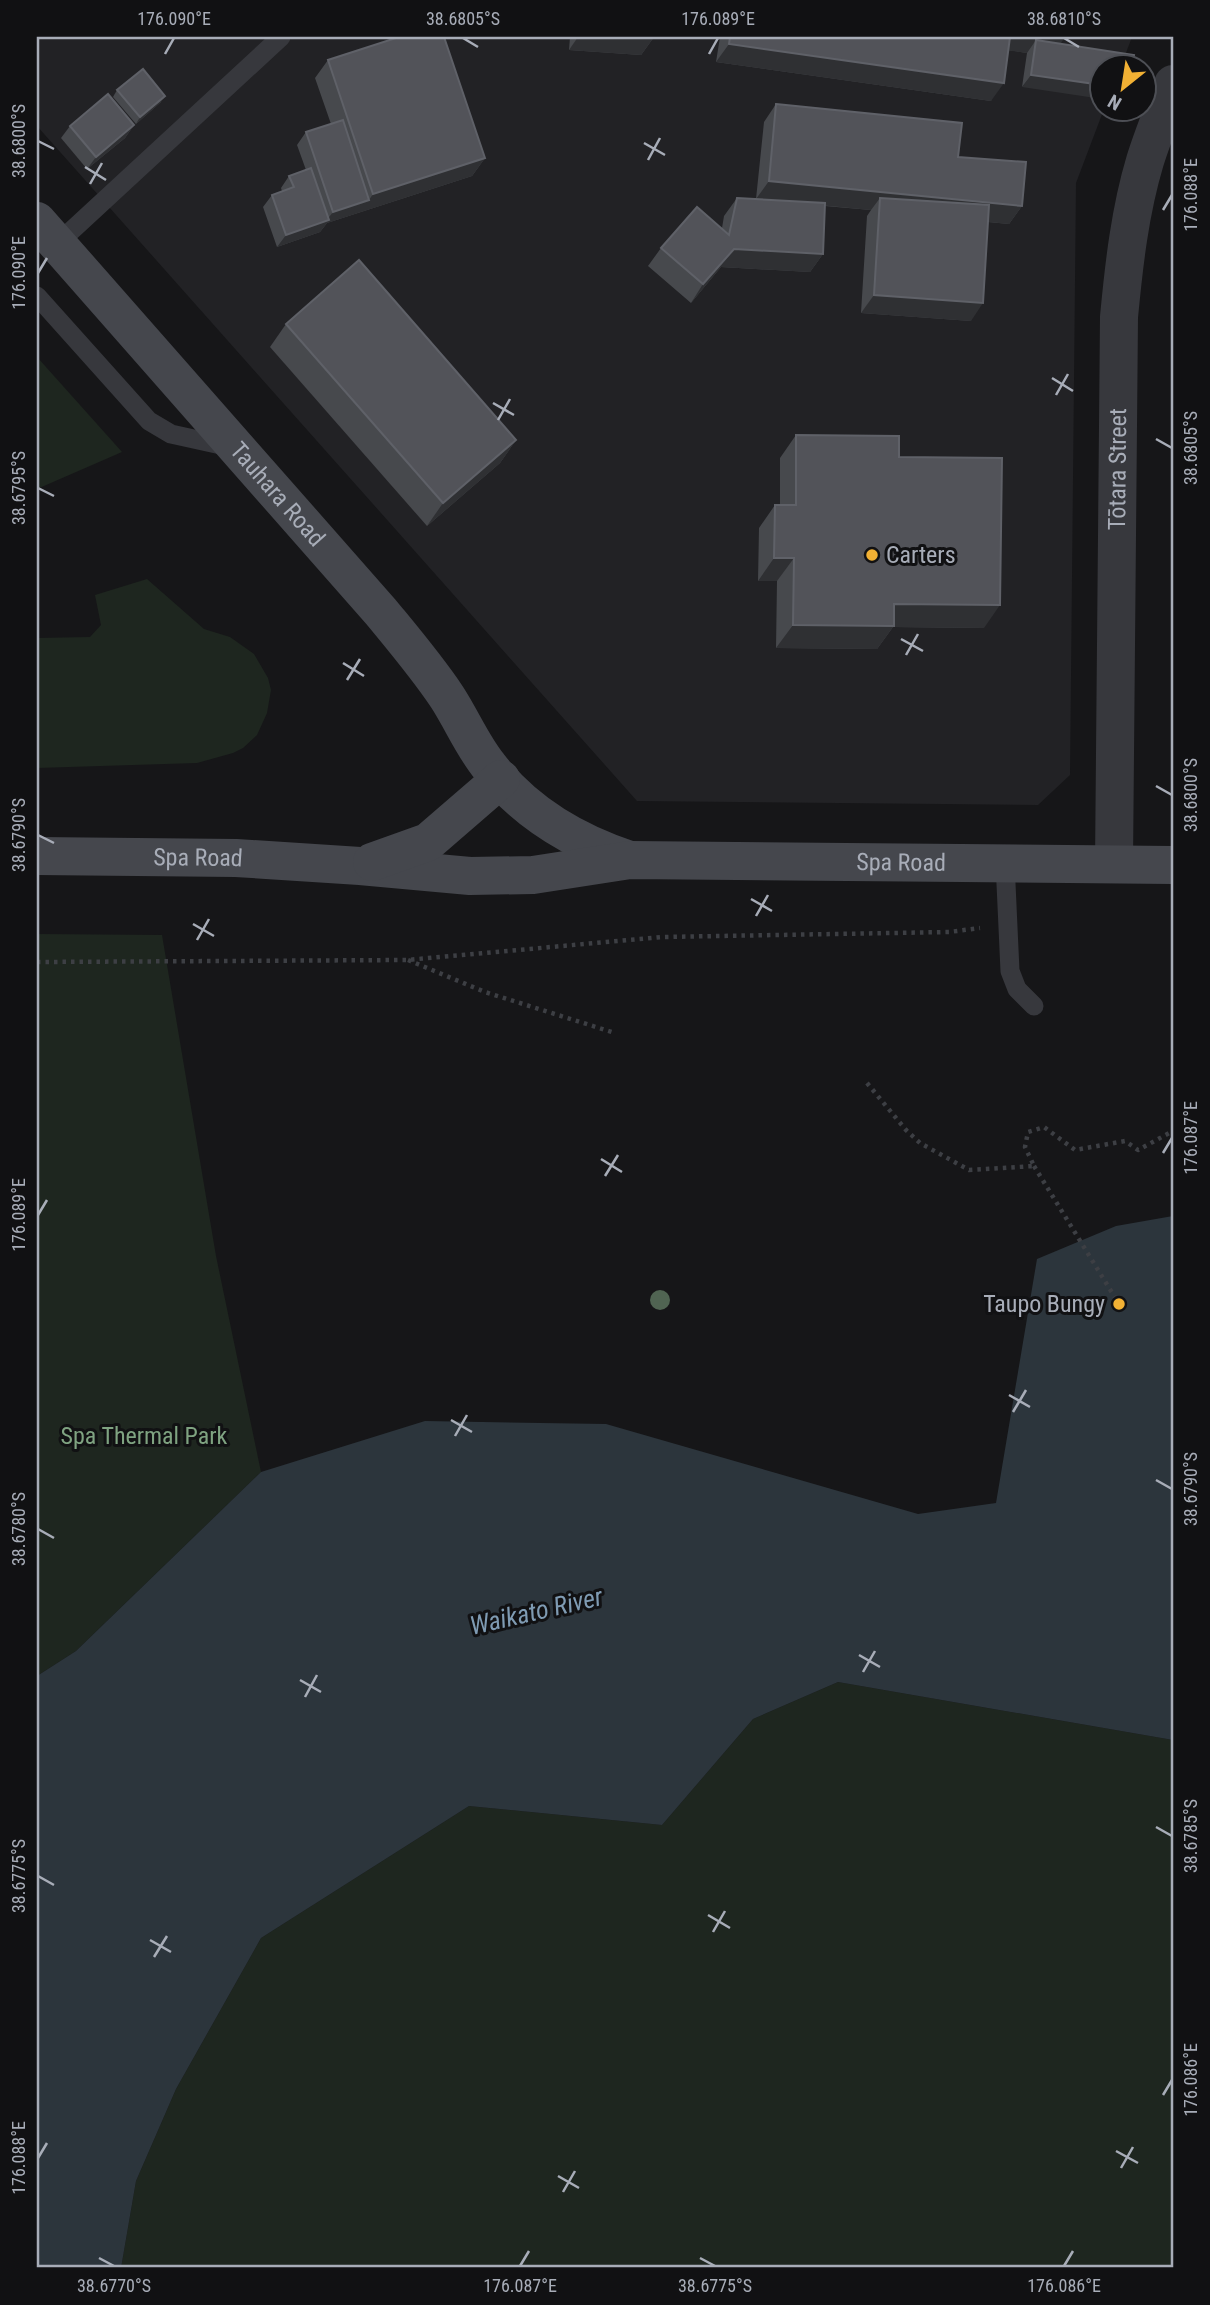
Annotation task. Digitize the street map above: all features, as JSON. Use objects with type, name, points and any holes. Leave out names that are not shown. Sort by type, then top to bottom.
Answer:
[{"type":"main road","name":"Tauhara Road","points":[[47,233],[381,612],[424,664],[449,700],[477,749],[501,779]]},
{"type":"main road","name":"Spa Road","points":[[360,866],[428,842],[501,779],[544,819],[596,849],[630,860]]},
{"type":"main road","name":"Spa Road","points":[[37,856],[236,858],[470,876],[533,875],[630,860],[1173,865]]},
{"type":"street","name":"Tōtara Street","points":[[1114,863],[1119,317],[1132,214],[1145,160],[1173,84]]},
{"type":"lane","points":[[47,233],[281,37]]},
{"type":"lane","points":[[37,296],[149,421],[171,434],[238,449]]},
{"type":"lane","points":[[1005,862],[1010,971],[1017,989],[1034,1006]]},
{"type":"path","points":[[37,962],[407,960],[662,937],[950,932],[980,928]]},
{"type":"path","points":[[407,960],[485,992],[615,1033]]},
{"type":"path","points":[[867,1083],[920,1143],[969,1170],[1034,1166]]},
{"type":"path","points":[[1119,1304],[1034,1166],[1025,1147],[1028,1132],[1044,1127],[1075,1150],[1125,1141],[1138,1150],[1173,1131]]},
{"type":"shaded area","points":[[37,37],[1132,37],[1126,52],[1088,52],[1088,122],[1099,122],[1076,183],[1070,775],[1038,805],[637,801],[37,126]]},
{"type":"green space","points":[[37,357],[122,452],[37,489]]},
{"type":"green space","points":[[147,579],[204,629],[230,637],[254,654],[268,678],[271,690],[267,713],[257,735],[233,753],[197,763],[37,768],[37,638],[90,637],[101,625],[95,595]]},
{"type":"green space","name":"Spa Thermal Park","points":[[37,934],[162,935],[216,1256],[261,1472],[76,1651],[37,1676]]},
{"type":"green space","points":[[838,1682],[1173,1740],[1173,2268],[121,2268],[136,2181],[176,2089],[261,1938],[469,1806],[662,1825],[753,1719]]},
{"type":"water","name":"Waikato River","points":[[1173,1216],[1173,1740],[838,1682],[753,1719],[662,1825],[469,1806],[261,1938],[176,2089],[136,2181],[121,2268],[37,2268],[37,1676],[76,1651],[261,1472],[425,1421],[606,1424],[918,1514],[996,1503],[1037,1259],[1116,1226]]},
{"type":"building","points":[[399,37],[444,37],[485,158],[373,194],[328,60]]},
{"type":"building","points":[[730,37],[1010,37],[1004,83],[729,44]]},
{"type":"building","points":[[1036,40],[1114,52],[1088,52],[1088,83],[1031,75]]},
{"type":"building","points":[[143,69],[165,96],[140,117],[117,90]]},
{"type":"building","points":[[108,94],[134,125],[96,157],[70,126]]},
{"type":"building","points":[[776,104],[962,123],[958,157],[1026,162],[1022,206],[769,181]]},
{"type":"building","points":[[343,120],[369,200],[333,212],[306,132]]},
{"type":"building","points":[[311,168],[329,220],[286,235],[272,195],[294,187],[289,176]]},
{"type":"building","points":[[737,198],[825,203],[823,254],[734,249],[703,284],[661,248],[697,207],[729,235]]},
{"type":"building","points":[[880,198],[989,205],[983,303],[874,295]]},
{"type":"building","points":[[359,260],[516,440],[443,503],[286,324]]},
{"type":"building","name":"Carters","points":[[796,435],[899,436],[899,457],[1002,458],[1000,605],[894,604],[894,626],[793,625],[794,558],[774,558],[775,505],[796,505]]},
{"type":"place","name":"Carters","points":[[872,555]]},
{"type":"place","name":"Taupo Bungy","points":[[1119,1304]]}]
